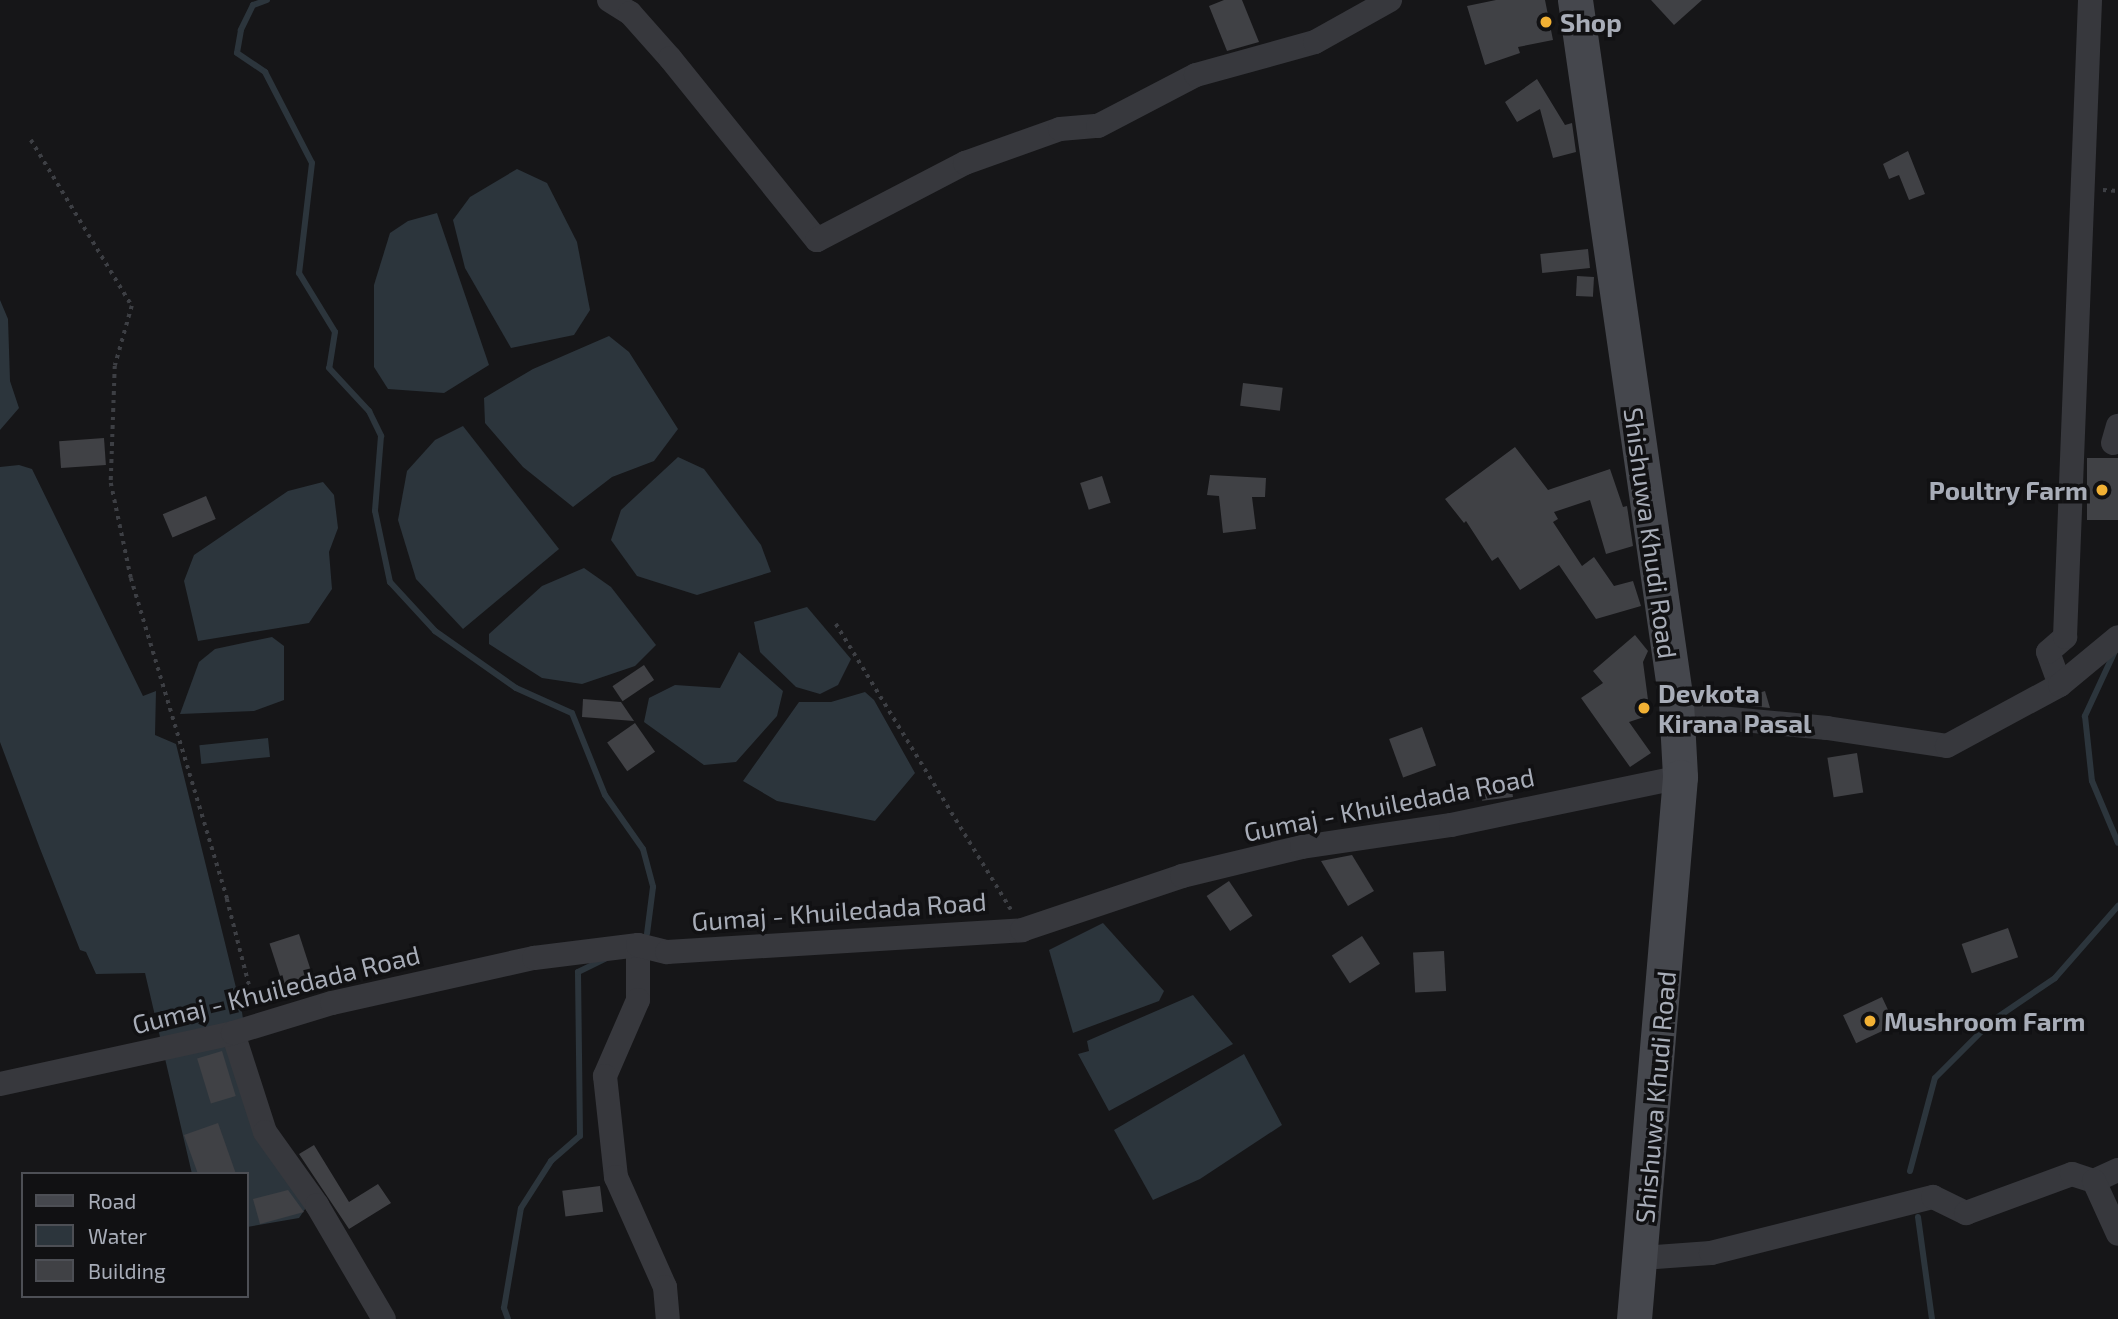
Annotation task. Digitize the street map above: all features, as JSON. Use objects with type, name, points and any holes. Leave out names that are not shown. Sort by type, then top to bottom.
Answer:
[{"type":"main road","name":"Shishuwa Khudi Road","points":[[1575,0],[1677,713],[1679,777],[1642,1258],[1634,1319]]},
{"type":"street","points":[[609,0],[630,13],[670,58],[817,240],[965,163],[1060,129],[1098,126],[1196,75],[1315,42],[1390,0]]},
{"type":"street","points":[[2060,685],[2048,652],[2066,638],[2090,0]]},
{"type":"street","points":[[1677,713],[1827,728],[1947,746],[2060,685],[2118,638]]},
{"type":"street","name":"Gumaj - Khuiledada Road","points":[[0,1084],[233,1033],[259,1023],[534,958],[638,945],[667,952],[1022,930],[1182,876],[1302,847],[1451,825],[1679,777]]},
{"type":"street","points":[[638,945],[638,1000],[605,1076],[616,1177],[665,1287],[668,1319]]},
{"type":"street","points":[[233,1033],[265,1132],[317,1205],[384,1319]]},
{"type":"street","points":[[1642,1258],[1712,1253],[1933,1197],[1966,1213],[2072,1174],[2094,1181],[2118,1170]]},
{"type":"street","points":[[2094,1181],[2118,1234]]},
{"type":"path","points":[[31,140],[132,306],[116,366],[111,483],[131,578],[228,899],[259,1023]]},
{"type":"path","points":[[836,624],[1022,930]]},
{"type":"water","points":[[517,169],[547,183],[577,242],[590,310],[574,335],[511,348],[465,268],[453,220],[470,197]]},
{"type":"water","points":[[437,213],[489,365],[444,393],[388,389],[374,367],[374,285],[390,233],[408,221]]},
{"type":"water","points":[[0,300],[8,319],[10,381],[19,408],[0,430]]},
{"type":"water","points":[[609,336],[629,352],[678,429],[654,461],[612,477],[573,507],[523,467],[485,423],[484,398],[533,369]]},
{"type":"water","points":[[463,426],[559,549],[463,629],[416,579],[398,520],[407,471],[435,440]]},
{"type":"water","points":[[678,457],[704,469],[761,545],[771,572],[697,595],[637,576],[611,540],[621,510]]},
{"type":"water","points":[[19,465],[32,469],[143,696],[156,691],[155,735],[176,744],[242,1012],[256,1107],[314,1196],[299,1218],[248,1227],[248,1172],[192,1172],[145,973],[96,974],[86,952],[80,950],[0,742],[0,467]]},
{"type":"water","points":[[323,482],[334,495],[338,528],[329,552],[332,589],[309,623],[198,641],[184,581],[194,555],[288,491]]},
{"type":"water","points":[[584,568],[611,587],[656,645],[635,666],[582,684],[542,678],[489,644],[489,634],[542,586]]},
{"type":"water","points":[[807,607],[851,659],[838,685],[820,694],[796,687],[760,652],[754,622]]},
{"type":"water","points":[[272,637],[284,646],[284,700],[254,711],[180,714],[199,662],[215,649]]},
{"type":"water","points":[[739,652],[783,691],[777,716],[736,762],[704,765],[644,722],[649,698],[675,685],[720,688]]},
{"type":"water","points":[[865,692],[874,700],[915,773],[875,821],[777,801],[743,781],[799,702],[831,702]]},
{"type":"water","points":[[268,738],[270,757],[201,764],[199,745]]},
{"type":"water","points":[[1103,923],[1164,991],[1159,1001],[1073,1033],[1049,950]]},
{"type":"water","points":[[1193,995],[1233,1044],[1109,1111],[1078,1054],[1089,1051],[1087,1041]]},
{"type":"water","points":[[1244,1054],[1282,1125],[1200,1179],[1153,1200],[1114,1130]]},
{"type":"building","points":[[1224,0],[1242,0],[1259,42],[1227,51],[1209,6]]},
{"type":"building","points":[[1496,0],[1545,0],[1553,40],[1518,47],[1520,53],[1485,65],[1467,6]]},
{"type":"building","points":[[1651,0],[1702,0],[1674,25]]},
{"type":"building","points":[[1537,79],[1565,125],[1572,123],[1576,152],[1553,158],[1540,109],[1517,122],[1505,102]]},
{"type":"building","points":[[1908,151],[1925,194],[1909,200],[1899,175],[1889,179],[1883,164]]},
{"type":"building","points":[[1588,249],[1590,268],[1542,273],[1540,254]]},
{"type":"building","points":[[1577,276],[1594,277],[1593,297],[1576,296]]},
{"type":"building","points":[[1243,383],[1283,388],[1280,411],[1240,406]]},
{"type":"building","points":[[104,438],[106,465],[61,468],[59,441]]},
{"type":"building","points":[[1515,447],[1548,490],[1610,469],[1623,507],[1627,506],[1633,546],[1606,554],[1590,500],[1554,512],[1558,519],[1553,522],[1582,566],[1594,557],[1614,586],[1633,581],[1641,606],[1596,619],[1559,565],[1520,590],[1498,557],[1492,561],[1466,521],[1464,523],[1445,499]]},
{"type":"building","name":"Poultry Farm","points":[[2087,458],[2118,458],[2118,520],[2087,520]]},
{"type":"building","points":[[1210,475],[1266,478],[1265,497],[1252,497],[1256,529],[1223,533],[1219,496],[1207,495]]},
{"type":"building","points":[[1102,476],[1111,503],[1089,510],[1080,483]]},
{"type":"building","points":[[206,496],[216,519],[173,537],[163,514]]},
{"type":"building","points":[[1635,635],[1648,651],[1643,662],[1650,715],[1629,722],[1651,753],[1630,767],[1581,698],[1603,683],[1593,671]]},
{"type":"building","points":[[644,665],[654,680],[623,701],[612,686]]},
{"type":"building","points":[[1765,691],[1770,708],[1741,705],[1740,699]]},
{"type":"building","points":[[583,699],[621,702],[634,721],[582,717]]},
{"type":"building","points":[[635,723],[655,752],[627,771],[607,743]]},
{"type":"building","points":[[1422,727],[1436,766],[1403,777],[1389,739]]},
{"type":"building","points":[[1857,753],[1863,793],[1834,797],[1827,758]]},
{"type":"building","points":[[1511,781],[1513,797],[1482,801],[1480,785]]},
{"type":"building","points":[[1352,855],[1374,891],[1348,906],[1321,861]]},
{"type":"building","points":[[1229,881],[1252,916],[1230,931],[1207,896]]},
{"type":"building","points":[[2008,928],[2018,957],[1972,973],[1962,944]]},
{"type":"building","points":[[299,934],[313,978],[284,987],[270,944]]},
{"type":"building","points":[[1362,936],[1380,964],[1350,983],[1332,956]]},
{"type":"building","points":[[1444,951],[1446,991],[1415,993],[1413,953]]},
{"type":"building","name":"Mushroom Farm","points":[[1882,997],[1895,1025],[1856,1043],[1843,1015]]},
{"type":"building","points":[[222,1051],[236,1096],[211,1104],[197,1059]]},
{"type":"building","points":[[218,1123],[235,1172],[197,1172],[184,1135]]},
{"type":"building","points":[[314,1145],[349,1202],[378,1184],[391,1203],[349,1229],[299,1154]]},
{"type":"building","points":[[600,1186],[603,1212],[565,1216],[562,1191]]},
{"type":"building","points":[[288,1190],[304,1212],[260,1224],[253,1199]]},
{"type":"waterway","points":[[267,0],[253,5],[241,30],[237,53],[265,72],[312,163],[299,273],[335,332],[329,368],[369,411],[381,436],[375,511],[390,582],[435,631],[516,688],[572,713],[605,795],[643,849],[653,887],[647,934]]},
{"type":"waterway","points":[[2115,651],[2085,716],[2092,781],[2118,843]]},
{"type":"waterway","points":[[1910,1171],[1935,1078],[1992,1021],[2055,978],[2118,906]]},
{"type":"waterway","points":[[508,1319],[504,1308],[521,1208],[551,1161],[580,1136],[578,972],[605,959]]},
{"type":"waterway","points":[[1918,1217],[1932,1319]]},
{"type":"place","name":"Shop","points":[[1546,22]]},
{"type":"place","name":"Poultry Farm","points":[[2102,490]]},
{"type":"place","name":"Devkota Kirana Pasal","points":[[1644,708]]},
{"type":"place","name":"Mushroom Farm","points":[[1870,1021]]}]
